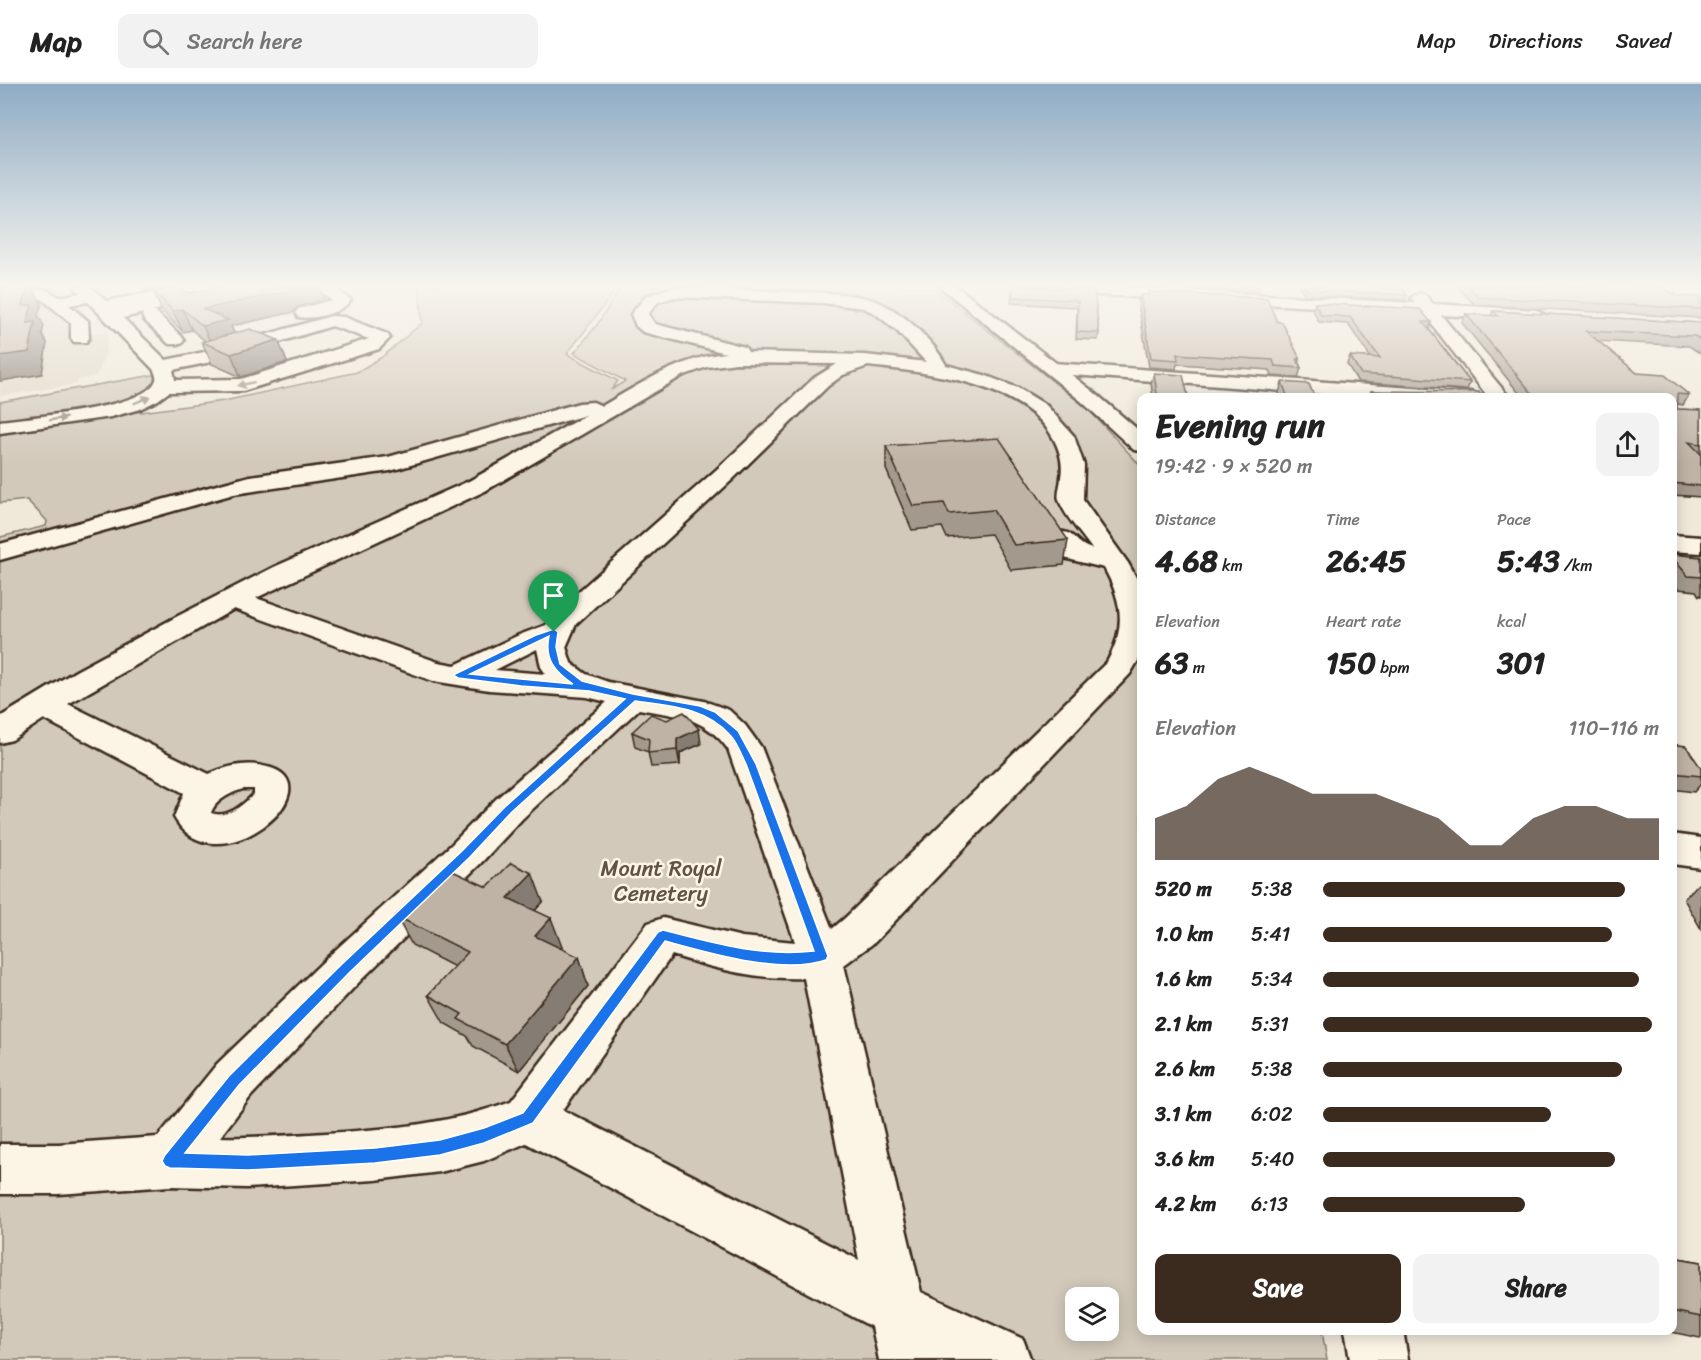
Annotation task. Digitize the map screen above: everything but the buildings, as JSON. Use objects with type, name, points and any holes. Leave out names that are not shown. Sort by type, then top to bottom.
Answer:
[{"type":"street","points":[[142,346],[163,376],[191,384],[225,388],[243,385],[371,346]]},
{"type":"street","points":[[144,348],[155,346]]},
{"type":"street","points":[[0,427],[117,409],[147,398],[163,376],[213,356],[248,346]]},
{"type":"street","points":[[718,346],[752,357]]},
{"type":"street","points":[[921,346],[932,356],[939,370]]},
{"type":"street","points":[[1023,346],[1137,441]]},
{"type":"street","points":[[1457,346],[1496,393]]},
{"type":"street","points":[[0,732],[126,655],[232,599],[469,490],[666,377],[690,366],[720,359],[752,357],[869,360],[939,370],[1004,389],[1038,408],[1059,429],[1071,454],[1073,476],[1056,518],[1073,552],[1128,575]]},
{"type":"street","points":[[589,688],[569,678],[555,664],[551,647],[554,632],[563,620],[588,595],[725,474],[821,382],[836,370],[869,360]]},
{"type":"street","points":[[1053,369],[1398,393]]},
{"type":"street","points":[[0,552],[250,483],[390,464],[579,410],[612,407]]},
{"type":"street","points":[[0,1169],[58,1169],[170,1161],[248,1163],[375,1155],[440,1147],[484,1136],[528,1118],[663,935],[735,954],[792,959],[821,956],[847,940],[884,906],[1128,656],[1136,630],[1128,575],[1056,518]]},
{"type":"street","points":[[1677,543],[1701,545]]},
{"type":"street","points":[[232,599],[411,665],[458,675],[589,688],[696,708],[711,714],[735,733],[751,764],[821,956],[908,1360]]},
{"type":"street","points":[[458,675],[554,632]]},
{"type":"street","points":[[170,1161],[234,1080],[337,976],[466,854],[509,809],[633,698]]},
{"type":"street","points":[[43,705],[209,790]]},
{"type":"street","points":[[1677,850],[1701,853]]},
{"type":"street","points":[[528,1118],[898,1310],[1002,1360]]},
{"type":"street","points":[[1375,1335],[1379,1360]]},
{"type":"shaded area","points":[[0,346],[106,346],[105,357],[96,376],[79,379],[77,384],[0,396]]},
{"type":"green space","name":"Mount Royal Cemetery","points":[[395,346],[573,346],[567,354],[618,381],[611,390],[625,381],[574,353],[580,346],[1007,346],[1088,409],[1137,462],[1137,1335],[1323,1335],[1327,1360],[0,1360],[0,537],[46,526],[47,521],[27,500],[0,503],[0,402],[165,373],[166,382],[119,409],[141,412],[224,401],[357,372],[382,357]]},
{"type":"route","points":[[554,632],[458,675],[489,680],[589,688],[633,698],[509,809],[466,854],[345,968],[234,1080],[170,1161],[248,1163],[375,1155],[440,1147],[484,1136],[528,1118],[663,935],[735,954],[792,959],[821,956],[751,764],[735,733],[711,714],[696,708],[589,688],[569,678],[560,671],[552,655],[554,632]]}]
